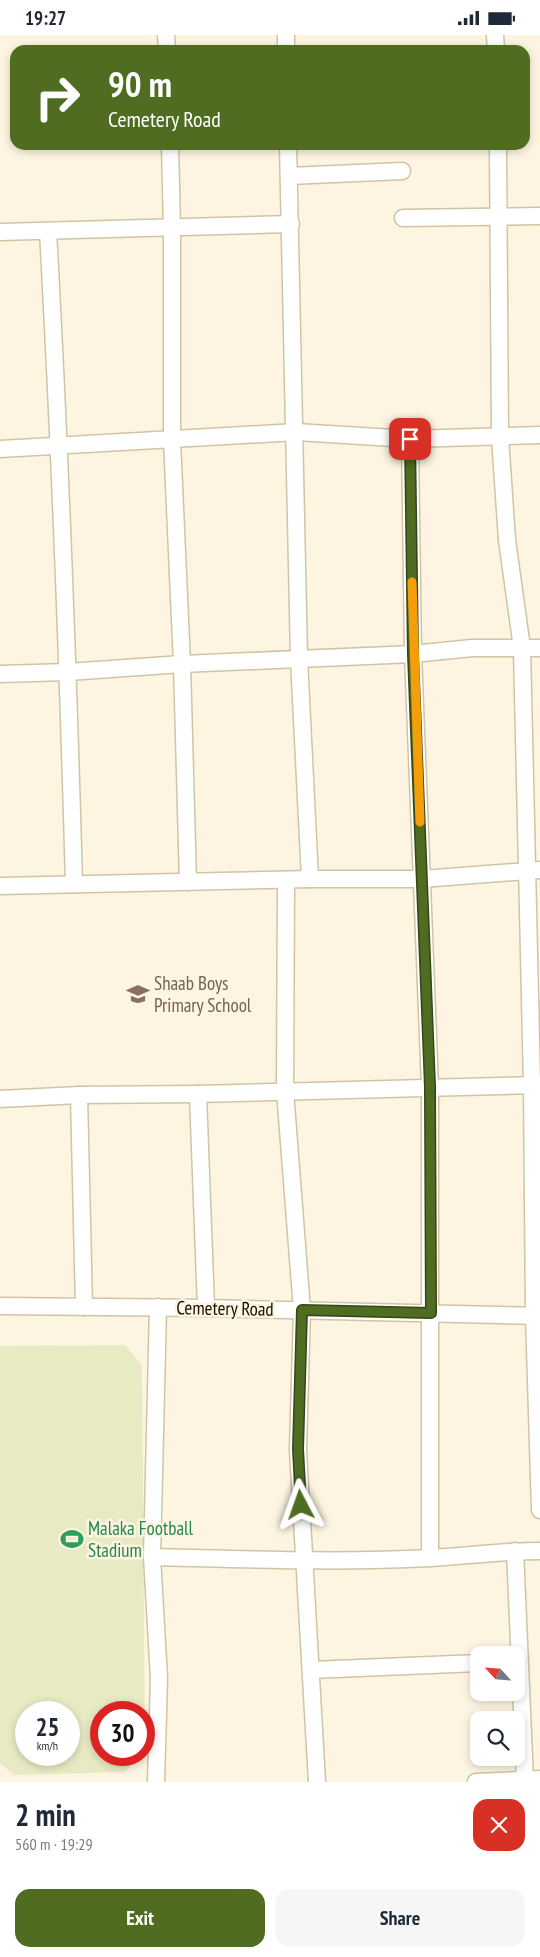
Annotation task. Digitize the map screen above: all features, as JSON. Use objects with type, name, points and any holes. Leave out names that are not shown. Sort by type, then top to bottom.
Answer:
[{"type":"street","points":[[170,150],[172,439],[182,664],[188,882]]},
{"type":"street","points":[[288,150],[296,433],[299,659],[310,879]]},
{"type":"street","points":[[498,150],[500,437],[507,540],[522,648],[533,870],[540,1510]]},
{"type":"street","points":[[289,175],[402,171]]},
{"type":"street","points":[[403,218],[500,215],[540,216]]},
{"type":"street","points":[[0,232],[291,224]]},
{"type":"street","points":[[48,231],[60,446],[74,884]]},
{"type":"street","points":[[0,449],[296,433],[410,439],[540,435]]},
{"type":"street","points":[[410,439],[413,654],[430,1087],[430,1558]]},
{"type":"street","points":[[0,675],[182,664],[413,654],[472,648],[540,648]]},
{"type":"street","points":[[0,886],[310,879],[422,879],[533,870]]},
{"type":"street","points":[[286,880],[285,1091],[302,1310],[298,1449],[317,1782]]},
{"type":"street","points":[[0,1099],[79,1095],[198,1094],[536,1085]]},
{"type":"street","points":[[198,1094],[206,1308]]},
{"type":"street","points":[[79,1095],[84,1307]]},
{"type":"street","name":"Cemetery Road","points":[[0,1306],[158,1307],[537,1316]]},
{"type":"street","points":[[156,1782],[158,1678],[152,1557],[158,1307]]},
{"type":"street","points":[[152,1557],[305,1561],[430,1558],[515,1551],[540,1551]]},
{"type":"street","points":[[515,1551],[518,1646]]},
{"type":"street","points":[[311,1670],[470,1663]]},
{"type":"street","points":[[476,1782],[533,1779],[523,1701]]},
{"type":"green space","name":"Malaka Football Stadium","points":[[125,1345],[142,1365],[145,1701],[90,1701],[90,1766],[130,1766],[125,1772],[14,1775],[0,1763],[0,1346]]},
{"type":"slow traffic","points":[[412,582],[420,822]]},
{"type":"place","name":"Shaab Boys Primary School","points":[[138,994]]},
{"type":"place","name":"Malaka Football Stadium","points":[[72,1539]]},
{"type":"route","points":[[301,1505],[298,1449],[302,1310],[431,1313],[430,1087],[413,654],[410,439]]}]
